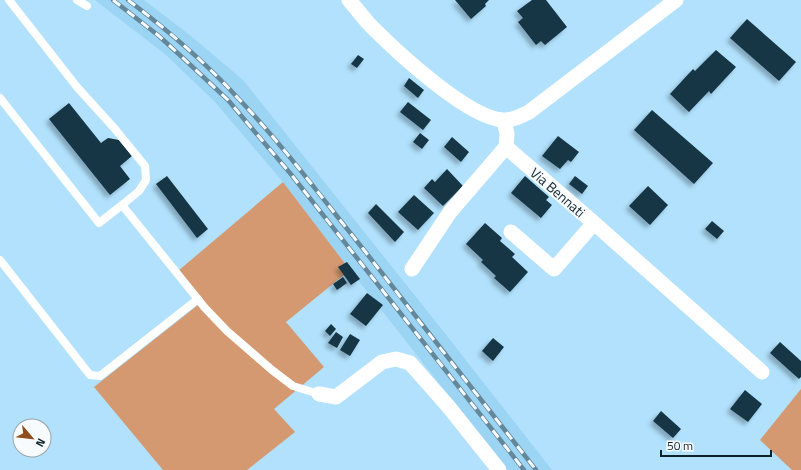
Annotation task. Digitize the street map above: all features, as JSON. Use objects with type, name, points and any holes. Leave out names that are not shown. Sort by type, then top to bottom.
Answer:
[{"type":"street","points":[[349,0],[372,27],[401,54],[441,87],[472,109],[486,116],[504,121],[517,118],[528,112],[669,2]]},
{"type":"street","points":[[412,269],[450,212],[506,147],[507,134],[504,121]]},
{"type":"street","name":"Via Bennati","points":[[506,147],[594,223],[554,269],[511,232]]},
{"type":"street","points":[[594,223],[762,372]]},
{"type":"street","points":[[319,394],[336,397],[382,362],[396,359],[410,363],[448,406],[499,470]]},
{"type":"lane","points":[[0,98],[99,223],[139,191],[146,180],[145,166],[116,129],[77,87],[9,0]]},
{"type":"lane","points":[[77,0],[87,6]]},
{"type":"lane","points":[[122,205],[198,299],[227,331],[293,386],[319,394]]},
{"type":"lane","points":[[0,260],[90,375],[100,376],[198,299]]},
{"type":"shaded area","points":[[95,0],[144,0],[191,36],[243,80],[552,470],[507,470],[283,182],[215,102],[166,55]]},
{"type":"shaded area","points":[[283,182],[350,270],[286,322],[324,367],[274,409],[295,432],[247,470],[163,470],[94,387],[203,301],[178,271]]},
{"type":"shaded area","points":[[801,389],[801,470],[792,470],[760,440]]},
{"type":"building","points":[[455,0],[489,0],[485,4],[486,6],[471,19]]},
{"type":"building","points":[[532,0],[546,0],[567,27],[545,45],[541,41],[536,45],[518,22],[523,18],[517,11]]},
{"type":"building","points":[[747,19],[796,62],[779,81],[730,38]]},
{"type":"building","points":[[716,50],[736,67],[711,94],[709,91],[689,112],[670,94],[693,69],[695,71]]},
{"type":"building","points":[[358,55],[364,59],[357,68],[351,64]]},
{"type":"building","points":[[409,78],[424,90],[418,98],[404,86]]},
{"type":"building","points":[[408,102],[431,120],[423,130],[400,112]]},
{"type":"building","points":[[69,103],[101,143],[108,138],[119,140],[132,156],[120,166],[130,179],[110,195],[49,119]]},
{"type":"building","points":[[652,110],[713,163],[694,184],[634,130]]},
{"type":"building","points":[[420,133],[429,140],[422,149],[413,142]]},
{"type":"building","points":[[558,136],[579,152],[571,162],[568,160],[560,169],[542,156]]},
{"type":"building","points":[[452,137],[469,152],[461,162],[444,147]]},
{"type":"building","points":[[447,169],[463,186],[443,206],[424,188],[432,179],[435,182]]},
{"type":"building","points":[[167,176],[208,229],[197,238],[156,184]]},
{"type":"building","points":[[525,176],[549,197],[546,200],[552,205],[541,218],[511,193]]},
{"type":"building","points":[[575,176],[588,186],[582,194],[569,184]]},
{"type":"building","points":[[648,186],[668,205],[650,225],[629,206]]},
{"type":"building","points":[[414,195],[434,213],[418,230],[398,212]]},
{"type":"building","points":[[376,204],[404,232],[395,242],[368,213]]},
{"type":"building","points":[[712,221],[724,231],[717,239],[705,229]]},
{"type":"building","points":[[485,223],[502,238],[500,241],[515,254],[512,257],[528,272],[510,292],[494,278],[496,276],[481,262],[483,260],[466,244]]},
{"type":"building","points":[[347,262],[360,279],[351,285],[338,267]]},
{"type":"building","points":[[343,277],[347,283],[337,290],[333,284]]},
{"type":"building","points":[[367,293],[383,305],[366,326],[350,314]]},
{"type":"building","points":[[331,324],[336,329],[330,336],[325,331]]},
{"type":"building","points":[[336,332],[343,337],[337,348],[328,343]]},
{"type":"building","points":[[350,334],[360,340],[350,356],[340,350]]},
{"type":"building","points":[[493,338],[504,347],[493,361],[482,351]]},
{"type":"building","points":[[780,342],[801,361],[801,377],[799,379],[770,353]]},
{"type":"building","points":[[745,390],[762,404],[748,422],[730,409]]},
{"type":"building","points":[[661,411],[681,429],[673,438],[653,421]]},
{"type":"railway","points":[[113,0],[159,36],[228,100],[290,173],[524,470]]},
{"type":"railway","points":[[128,0],[197,57],[270,133],[364,250],[536,470]]}]
